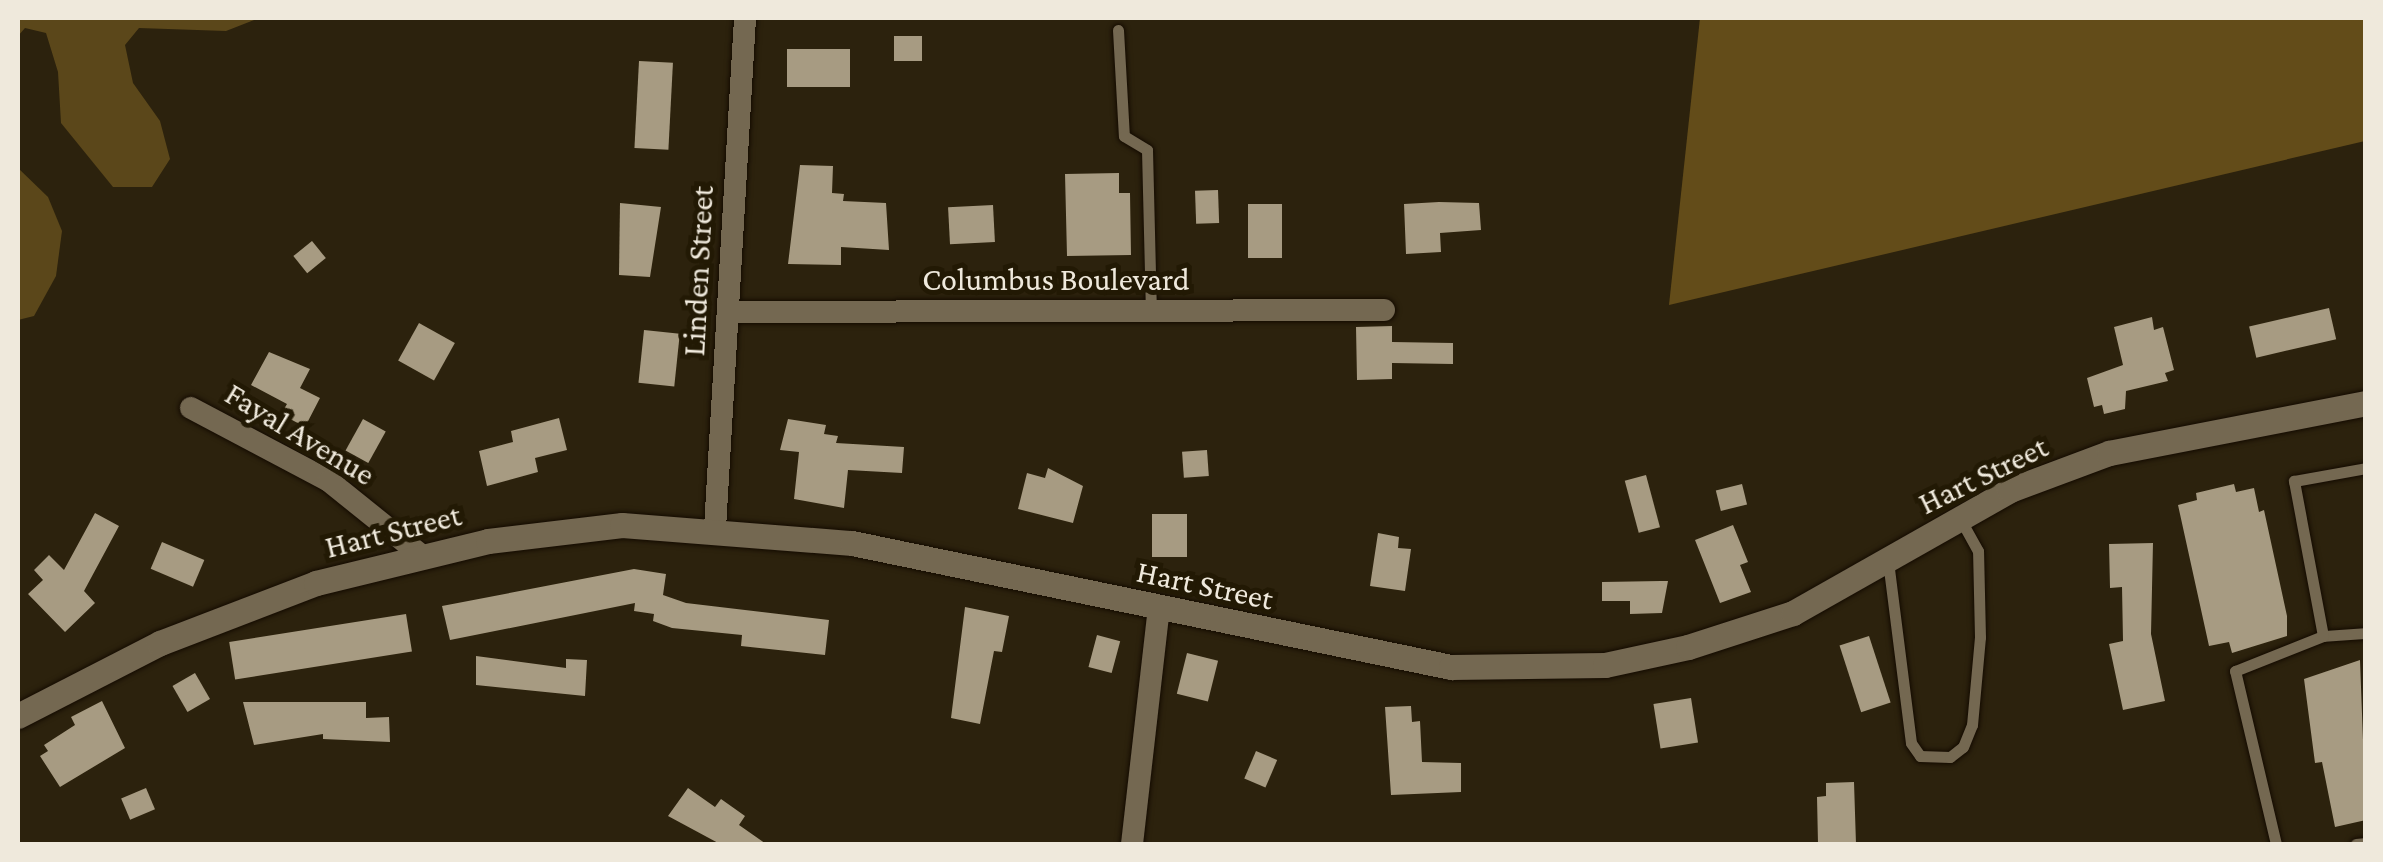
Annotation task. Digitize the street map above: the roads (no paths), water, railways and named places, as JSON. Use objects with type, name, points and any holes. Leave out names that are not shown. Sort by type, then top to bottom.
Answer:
[{"type":"main road","name":"Hart Street","points":[[18,716],[205,624],[316,583],[422,555],[576,528],[715,528],[852,543],[1410,661],[1562,670],[1647,657],[1759,626],[1888,561],[2010,490],[2109,453],[2366,403]]},
{"type":"street","name":"Linden Street","points":[[715,528],[745,18]]},
{"type":"street","name":"Columbus Boulevard","points":[[728,312],[1384,310]]},
{"type":"street","name":"Fayal Avenue","points":[[191,408],[329,482],[422,555]]},
{"type":"street","points":[[1132,844],[1160,608]]},
{"type":"lane","points":[[1118,30],[1124,136],[1147,150],[1151,311]]},
{"type":"lane","points":[[2323,636],[2294,481],[2366,468]]},
{"type":"lane","points":[[1888,561],[1911,742],[1920,756],[1950,757],[1963,747],[1972,724],[1980,636],[1978,551],[1960,520]]},
{"type":"lane","points":[[2276,844],[2234,671],[2323,636],[2366,633]]},
{"type":"lane","points":[[2356,844],[2366,843]]}]
